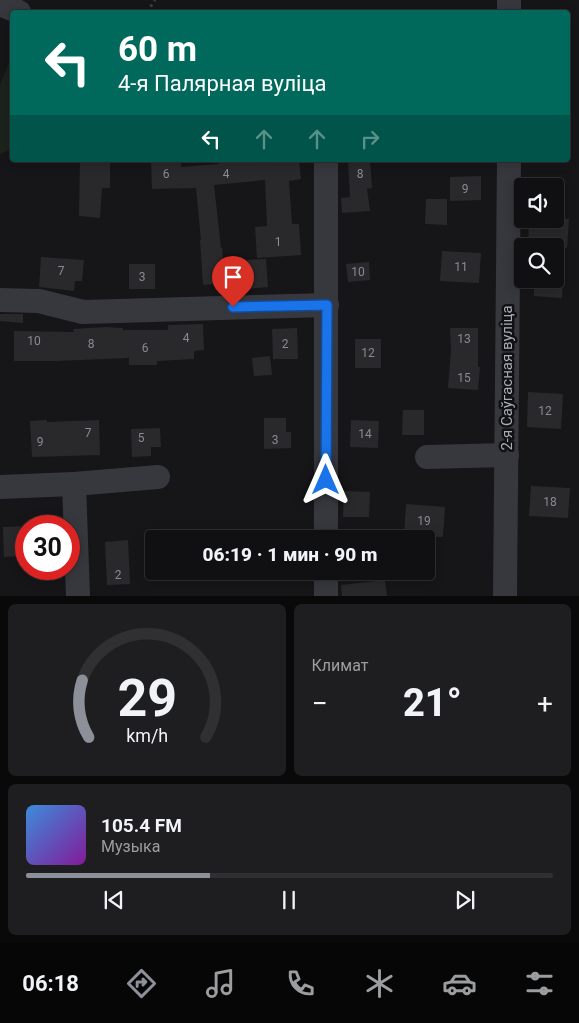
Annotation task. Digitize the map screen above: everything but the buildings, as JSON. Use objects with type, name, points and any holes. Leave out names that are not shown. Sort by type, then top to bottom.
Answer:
[{"type":"street","points":[[0,4],[14,10]]},
{"type":"street","points":[[326,162],[326,530]]},
{"type":"street","name":"2-я Саўгасная вуліца","points":[[505,596],[509,162]]},
{"type":"street","points":[[0,300],[39,302],[83,312],[327,305]]},
{"type":"street","points":[[427,457],[507,455]]},
{"type":"street","points":[[0,487],[74,484],[158,477]]},
{"type":"street","points":[[74,484],[78,596]]},
{"type":"street","points":[[326,580],[326,596]]},
{"type":"shaded area","points":[[10,62],[10,150],[0,154],[0,84]]},
{"type":"route","points":[[233,307],[327,305],[326,480]]}]
